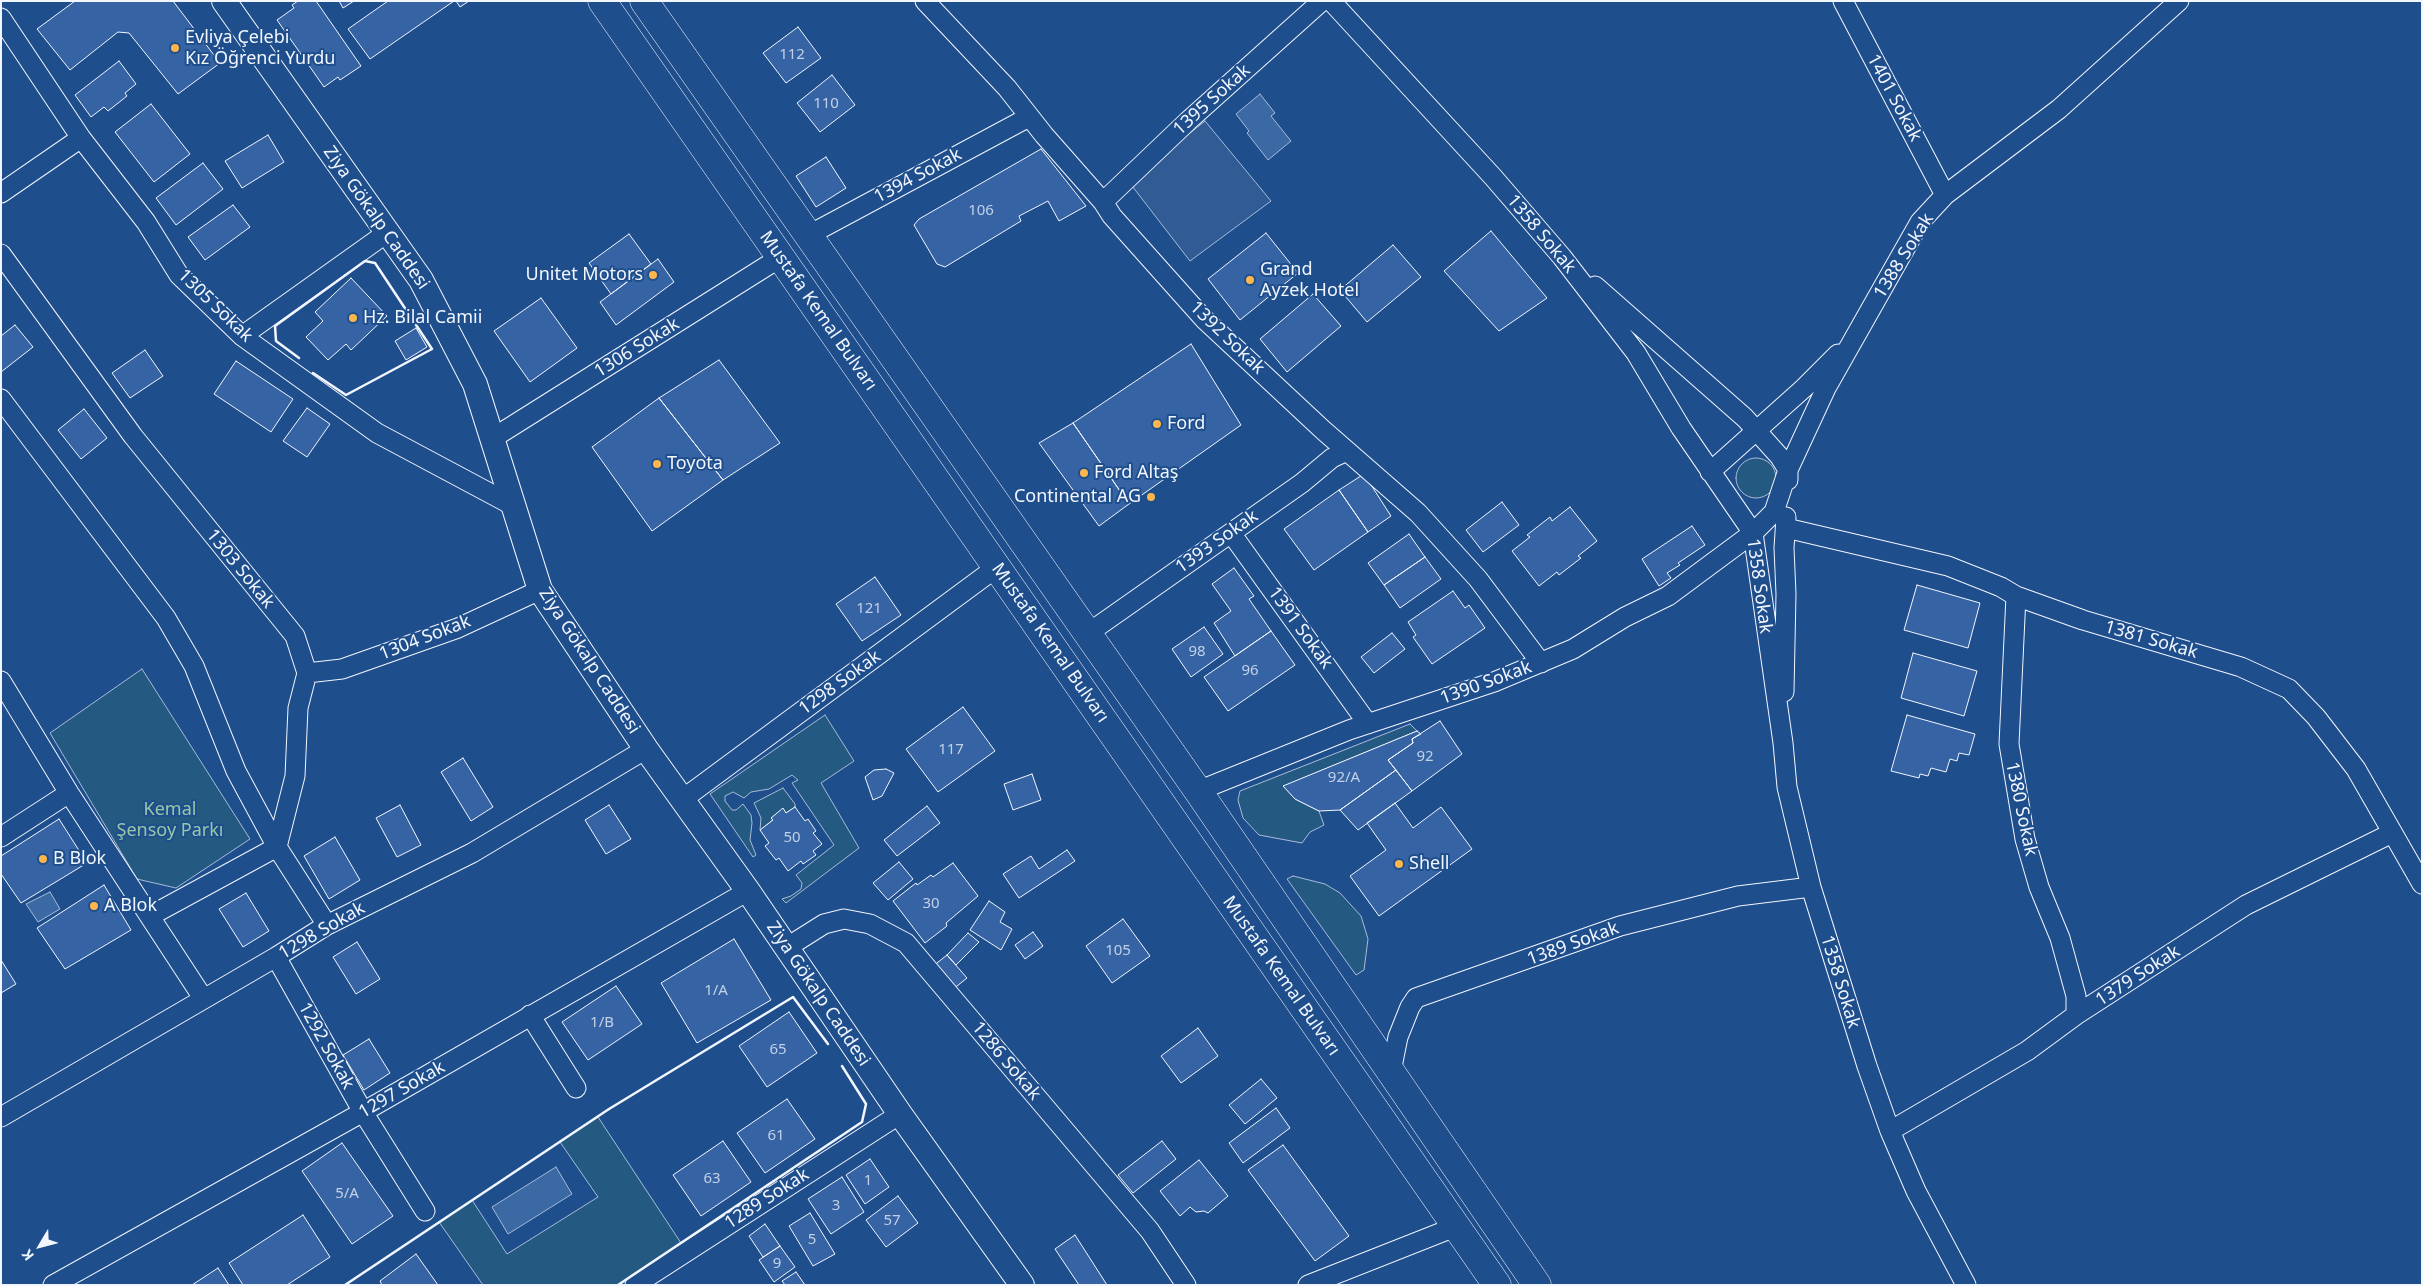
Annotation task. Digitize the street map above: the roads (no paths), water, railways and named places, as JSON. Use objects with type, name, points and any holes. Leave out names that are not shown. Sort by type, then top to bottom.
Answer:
[{"type":"highway","name":"Mustafa Kemal Bulvarı","points":[[602,1],[1497,1285]]},
{"type":"highway","name":"Mustafa Kemal Bulvarı","points":[[644,1],[1198,791],[1537,1285]]},
{"type":"street","name":"Ziya Gökalp Caddesi","points":[[224,1],[422,280],[475,384],[494,438],[512,505],[540,590],[646,749],[748,891],[900,1114],[1022,1285]]},
{"type":"street","name":"1392 Sokak","points":[[925,1],[1007,88],[1029,117],[1104,202],[1112,216],[1204,319],[1347,450],[1418,512],[1478,579],[1541,663]]},
{"type":"street","name":"1395 Sokak","points":[[1104,202],[1188,121],[1322,1]]},
{"type":"street","name":"1358 Sokak","points":[[1331,1],[1493,177],[1562,257],[1636,353],[1710,472],[1753,533],[1783,743],[1787,787],[1811,887],[1867,1066],[1890,1130],[1916,1190],[1966,1285]]},
{"type":"street","name":"1401 Sokak","points":[[1844,1],[1945,195]]},
{"type":"street","name":"1388 Sokak","points":[[1753,533],[1774,512],[1788,470],[1826,388],[1854,337],[1889,280],[1920,222],[1945,195],[2059,109],[2179,1]]},
{"type":"street","name":"1305 Sokak","points":[[1,18],[80,138],[146,222],[180,275],[242,336],[377,433],[512,505]]},
{"type":"street","name":"1394 Sokak","points":[[807,236],[1029,117]]},
{"type":"street","points":[[1,193],[80,138]]},
{"type":"street","points":[[242,336],[388,232]]},
{"type":"street","name":"1303 Sokak","points":[[1,254],[133,436],[295,636],[307,673]]},
{"type":"street","name":"1306 Sokak","points":[[494,438],[781,257]]},
{"type":"street","points":[[1562,257],[1745,418],[1788,470],[1784,548],[1786,594],[1783,743]]},
{"type":"street","points":[[1710,472],[1804,388],[1854,337]]},
{"type":"street","points":[[1,399],[166,618],[194,666],[236,771],[277,847],[327,925]]},
{"type":"street","name":"1393 Sokak","points":[[1087,634],[1302,483],[1332,458],[1347,450]]},
{"type":"street","name":"1381 Sokak","points":[[1786,528],[1948,566],[2001,587],[2016,596],[2083,620],[2241,667],[2289,689],[2316,717],[2356,769],[2422,884]]},
{"type":"street","name":"1391 Sokak","points":[[1231,533],[1368,724]]},
{"type":"street","name":"1390 Sokak","points":[[1198,791],[1368,724],[1494,682],[1574,649],[1625,617],[1668,596],[1753,533]]},
{"type":"street","name":"1298 Sokak","points":[[682,798],[996,567]]},
{"type":"street","name":"1304 Sokak","points":[[307,673],[342,669],[458,628],[540,590]]},
{"type":"street","name":"1380 Sokak","points":[[2016,596],[2010,753],[2025,839],[2039,887],[2062,946],[2076,996],[2076,1015]]},
{"type":"street","points":[[150,916],[277,847],[295,776],[298,708],[307,673]]},
{"type":"street","points":[[1,682],[70,794],[202,998]]},
{"type":"street","name":"1298 Sokak","points":[[1,1118],[202,998],[276,957],[327,925],[472,853],[646,749]]},
{"type":"street","points":[[1,836],[70,794]]},
{"type":"street","name":"1379 Sokak","points":[[1890,1130],[2027,1051],[2076,1015],[2246,905],[2392,832]]},
{"type":"street","name":"1389 Sokak","points":[[1391,1072],[1398,1037],[1410,1007],[1416,998],[1620,926],[1738,896],[1811,887]]},
{"type":"street","name":"1297 Sokak","points":[[53,1285],[363,1112],[748,891]]},
{"type":"street","name":"1286 Sokak","points":[[786,948],[824,924],[844,919],[870,924],[906,943],[1150,1231],[1186,1285]]},
{"type":"street","name":"1292 Sokak","points":[[276,957],[363,1112],[425,1211]]},
{"type":"street","points":[[530,1015],[576,1088]]},
{"type":"street","name":"1289 Sokak","points":[[635,1285],[900,1114]]},
{"type":"street","points":[[1308,1285],[1455,1227]]},
{"type":"place","name":"Evliya Çelebi Kız Öğrenci Yurdu","points":[[175,48]]},
{"type":"place","name":"Unitet Motors","points":[[653,275]]},
{"type":"place","name":"Grand Ayzek Hotel","points":[[1250,280]]},
{"type":"place","name":"Hz. Bilal Camii","points":[[353,318]]},
{"type":"place","name":"Ford","points":[[1157,424]]},
{"type":"place","name":"Toyota","points":[[657,464]]},
{"type":"place","name":"Ford Altaş","points":[[1084,473]]},
{"type":"place","name":"Continental AG","points":[[1151,497]]},
{"type":"place","name":"B Blok","points":[[43,859]]},
{"type":"place","name":"Shell","points":[[1399,864]]},
{"type":"place","name":"A Blok","points":[[94,906]]},
{"type":"park label","name":"Kemal Şensoy Parkı","points":[[170,820]]}]
